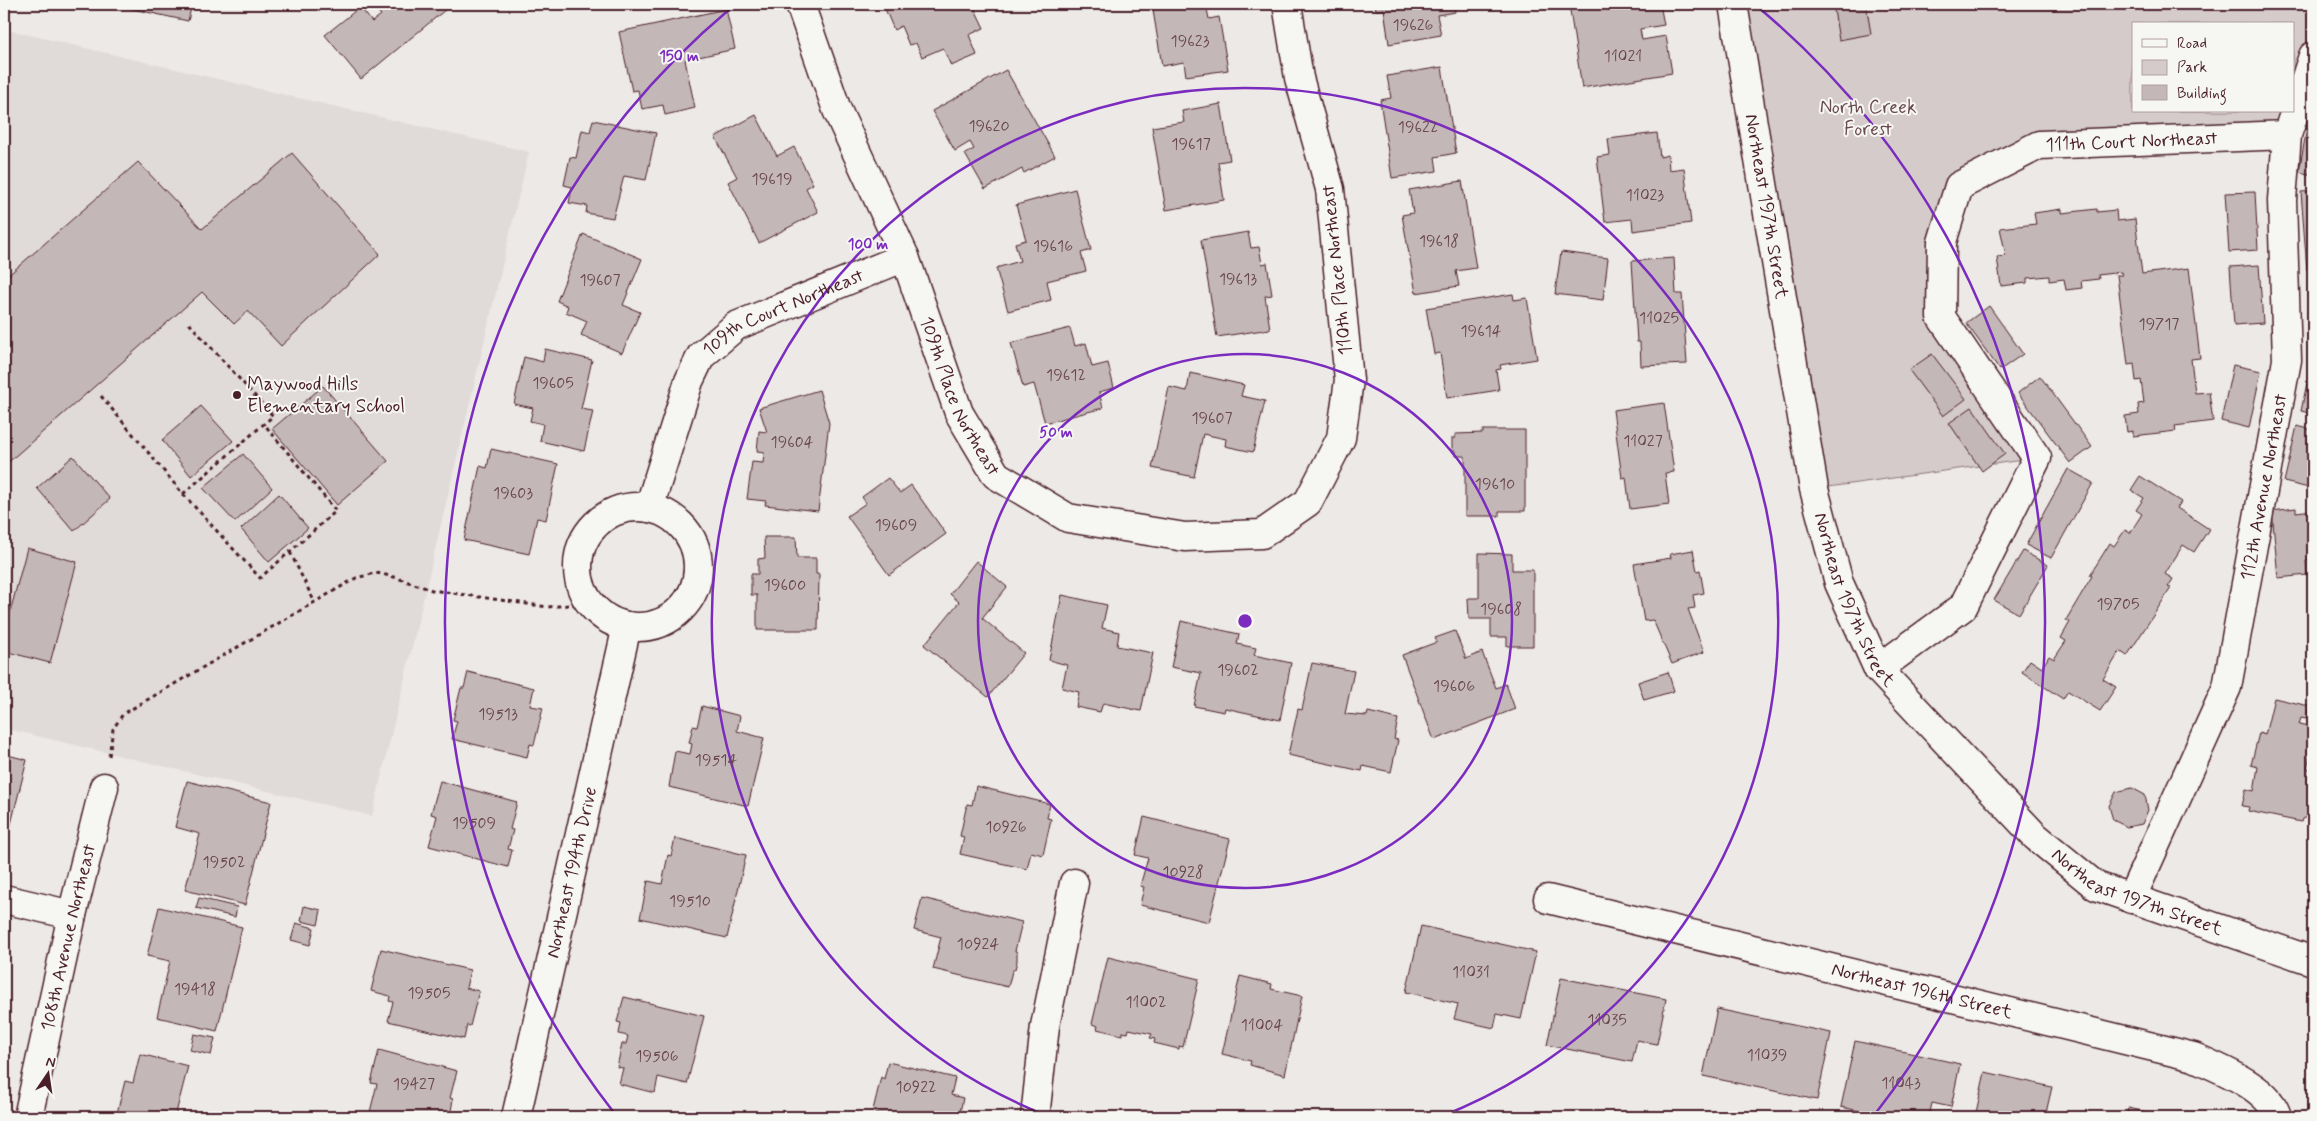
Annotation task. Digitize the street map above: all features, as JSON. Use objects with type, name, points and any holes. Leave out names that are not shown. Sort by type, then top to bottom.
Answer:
[{"type":"street","name":"109th Place Northeast","points":[[800,4],[837,110],[905,257],[959,413],[996,475],[1068,518],[1185,536],[1262,534],[1308,502]]},
{"type":"street","name":"110th Place Northeast","points":[[1287,4],[1299,78],[1330,189],[1349,380],[1342,438],[1308,502]]},
{"type":"street","name":"Northeast 197th Street","points":[[1733,4],[1814,489],[1840,583],[1878,669],[2035,836],[2096,886],[2313,961]]},
{"type":"street","name":"112th Avenue Northeast","points":[[2132,899],[2227,687],[2288,360],[2282,200],[2288,135],[2313,56]]},
{"type":"street","name":"111th Court Northeast","points":[[1878,669],[1963,607],[2037,458],[1942,317],[1942,242],[1959,186],[2039,145],[2288,135]]},
{"type":"street","name":"109th Court Northeast","points":[[649,508],[689,382],[701,356],[736,326],[905,257]]},
{"type":"street","points":[[631,507],[649,508],[665,513],[679,523],[690,536],[697,552],[698,569],[695,586],[688,601],[676,614],[661,622],[644,627],[627,626],[611,621],[596,611],[590,603],[579,582],[577,565],[580,548],[588,533],[600,520],[615,511],[631,507]]},
{"type":"street","name":"Northeast 194th Drive","points":[[516,1117],[627,626]]},
{"type":"street","name":"108th Avenue Northeast","points":[[28,1117],[72,915],[104,787]]},
{"type":"street","points":[[1035,1117],[1045,1026],[1074,883]]},
{"type":"street","points":[[4,899],[72,915]]},
{"type":"street","name":"Northeast 196th Street","points":[[1548,899],[2194,1057],[2235,1075],[2255,1089],[2275,1110],[2277,1117]]},
{"type":"path","points":[[183,494],[273,416],[186,321]]},
{"type":"path","points":[[101,396],[183,494],[260,578],[336,511],[264,424]]},
{"type":"path","points":[[290,552],[314,602]]},
{"type":"path","points":[[104,787],[113,729],[123,714],[356,578],[376,573],[432,590],[548,607],[590,603]]},
{"type":"shaded area","name":"Maywood Hills Elementary School","points":[[4,29],[529,152],[372,816],[4,728]]},
{"type":"green space","name":"North Creek Forest","points":[[1733,4],[2313,4],[2313,56],[2287,135],[2039,145],[1959,186],[1941,317],[2037,458],[1814,489]]},
{"type":"building","points":[[110,4],[192,4],[188,21]]},
{"type":"building","points":[[371,4],[451,5],[361,79],[325,35],[360,7],[372,22],[381,15]]},
{"type":"building","points":[[883,4],[963,4],[965,8],[973,5],[984,28],[969,35],[977,55],[951,66],[943,48],[922,57],[916,43],[909,45],[901,26],[894,30]]},
{"type":"building","points":[[1152,4],[1206,4],[1209,19],[1219,17],[1228,70],[1186,76],[1184,62],[1162,66]]},
{"type":"building","points":[[1375,4],[1454,4],[1455,12],[1437,15],[1441,35],[1389,44],[1384,9],[1376,10]]},
{"type":"building","points":[[1569,4],[1660,4],[1664,25],[1640,29],[1642,40],[1666,36],[1672,73],[1582,88]]},
{"type":"building","points":[[1833,4],[1866,4],[1871,34],[1839,40]]},
{"type":"building","points":[[726,9],[735,49],[685,60],[695,108],[665,115],[663,105],[642,109],[638,90],[632,91],[619,32]]},
{"type":"building","points":[[1442,67],[1456,153],[1435,157],[1437,171],[1392,178],[1380,100],[1391,98],[1387,76]]},
{"type":"building","points":[[1006,70],[1055,156],[1024,173],[1022,169],[985,189],[965,154],[974,149],[970,142],[955,151],[932,111]]},
{"type":"building","points":[[1221,104],[1230,160],[1218,162],[1224,200],[1166,210],[1152,127],[1184,122],[1182,111]]},
{"type":"building","points":[[756,115],[777,156],[794,147],[813,184],[806,188],[818,212],[759,243],[728,182],[737,177],[715,137]]},
{"type":"building","points":[[2309,116],[2313,117],[2313,175],[2299,172]]},
{"type":"building","points":[[593,120],[656,133],[646,180],[624,176],[613,218],[586,213],[587,206],[569,203],[572,187],[564,185],[570,157],[576,158],[582,130],[590,132]]},
{"type":"building","points":[[1657,133],[1660,157],[1668,155],[1669,170],[1684,168],[1691,223],[1633,231],[1632,219],[1605,222],[1597,157],[1610,155],[1608,139]]},
{"type":"building","points":[[292,153],[380,254],[281,346],[248,311],[234,324],[202,292],[4,466],[4,279],[138,162],[202,229]]},
{"type":"building","points":[[1462,181],[1476,268],[1456,271],[1459,286],[1416,293],[1402,215],[1413,213],[1409,190]]},
{"type":"building","points":[[1075,189],[1091,250],[1081,253],[1086,271],[1047,281],[1051,300],[1008,311],[996,268],[1020,261],[1015,243],[1026,240],[1016,205]]},
{"type":"building","points":[[2313,191],[2313,270],[2307,270],[2301,192]]},
{"type":"building","points":[[2255,192],[2258,250],[2229,252],[2225,193]]},
{"type":"building","points":[[2062,209],[2062,213],[2097,209],[2097,212],[2116,210],[2117,221],[2135,219],[2142,274],[2189,268],[2200,358],[2191,359],[2195,393],[2209,392],[2213,421],[2175,426],[2176,431],[2133,436],[2133,431],[2127,432],[2125,416],[2139,414],[2138,404],[2144,403],[2141,380],[2136,381],[2134,364],[2128,365],[2117,275],[2122,275],[2121,272],[2098,275],[2099,279],[2081,281],[2082,288],[2066,290],[2064,279],[2049,281],[2049,276],[2027,278],[2027,283],[2001,286],[1997,257],[2006,256],[2000,228],[2036,224],[2034,213]]},
{"type":"building","points":[[1248,232],[1251,248],[1259,247],[1262,264],[1267,263],[1272,295],[1265,296],[1270,329],[1217,337],[1201,240]]},
{"type":"building","points":[[583,234],[642,259],[623,305],[640,312],[622,353],[581,335],[587,321],[566,312],[568,306],[557,301]]},
{"type":"building","points":[[1561,252],[1608,258],[1603,300],[1555,294]]},
{"type":"building","points":[[1674,258],[1676,294],[1682,294],[1687,364],[1641,366],[1640,342],[1637,342],[1632,261]]},
{"type":"building","points":[[2259,265],[2263,323],[2234,325],[2230,267]]},
{"type":"building","points":[[1513,294],[1514,300],[1527,298],[1537,359],[1500,365],[1501,369],[1496,370],[1499,390],[1447,398],[1440,353],[1434,354],[1426,308]]},
{"type":"building","points":[[1989,306],[2023,354],[2000,370],[1966,323]]},
{"type":"building","points":[[1070,328],[1075,346],[1086,343],[1092,367],[1108,363],[1114,388],[1099,392],[1103,408],[1045,423],[1034,384],[1023,387],[1011,343]]},
{"type":"building","points":[[545,349],[592,360],[581,409],[593,411],[584,451],[540,441],[543,424],[530,421],[533,408],[514,404],[524,357],[543,362]]},
{"type":"building","points":[[1932,354],[1966,399],[1943,416],[1909,370]]},
{"type":"building","points":[[2313,355],[2313,414],[2301,411]]},
{"type":"building","points":[[2233,365],[2261,371],[2249,428],[2221,421]]},
{"type":"building","points":[[1190,373],[1244,385],[1241,396],[1265,401],[1253,452],[1225,446],[1226,439],[1203,434],[1194,477],[1152,468],[1169,387],[1187,391]]},
{"type":"building","points":[[2040,376],[2092,447],[2070,463],[2018,393]]},
{"type":"building","points":[[323,386],[388,461],[337,505],[272,429]]},
{"type":"building","points":[[819,390],[829,423],[818,511],[765,505],[766,501],[747,499],[752,462],[763,463],[764,452],[757,451],[759,431],[767,432],[759,408]]},
{"type":"building","points":[[1664,403],[1674,472],[1665,473],[1669,504],[1630,509],[1626,477],[1622,478],[1613,410]]},
{"type":"building","points":[[201,406],[233,441],[191,476],[162,440]]},
{"type":"building","points":[[1972,407],[2005,454],[1982,471],[1949,423]]},
{"type":"building","points":[[2297,426],[2313,430],[2313,489],[2284,482]]},
{"type":"building","points":[[1483,430],[1525,430],[1525,511],[1499,511],[1499,516],[1465,516],[1465,456],[1455,456],[1455,451],[1452,451],[1452,438],[1455,438],[1455,434],[1483,433]]},
{"type":"building","points":[[491,449],[558,464],[546,520],[537,518],[529,554],[464,540],[480,466],[487,468]]},
{"type":"building","points":[[243,454],[272,488],[235,522],[203,488]]},
{"type":"building","points":[[73,456],[110,499],[74,531],[37,488]]},
{"type":"building","points":[[2068,469],[2093,483],[2051,558],[2026,545]]},
{"type":"building","points":[[2140,476],[2181,502],[2177,508],[2209,529],[2194,552],[2183,545],[2165,574],[2173,579],[2168,587],[2171,588],[2127,656],[2120,651],[2103,679],[2116,687],[2100,711],[2068,691],[2063,699],[2022,672],[2030,660],[2042,668],[2049,656],[2054,659],[2066,641],[2061,638],[2070,622],[2066,620],[2092,576],[2090,575],[2110,543],[2114,546],[2125,530],[2130,533],[2142,514],[2136,510],[2144,498],[2131,490]]},
{"type":"building","points":[[888,478],[900,493],[911,485],[946,534],[889,575],[847,516],[866,503],[862,497]]},
{"type":"building","points":[[279,494],[308,528],[269,562],[241,529]]},
{"type":"building","points":[[2296,508],[2296,512],[2313,510],[2313,560],[2306,561],[2307,575],[2278,578],[2272,511]]},
{"type":"building","points":[[764,537],[796,537],[797,558],[816,558],[816,574],[819,574],[818,630],[757,630],[757,595],[751,595],[751,574],[758,574],[758,559],[765,558]]},
{"type":"building","points":[[27,548],[77,562],[50,663],[4,651],[4,635]]},
{"type":"building","points":[[1693,550],[1697,571],[1700,570],[1704,593],[1693,595],[1695,608],[1688,609],[1704,652],[1672,664],[1653,620],[1644,621],[1634,564],[1671,558],[1670,554]]},
{"type":"building","points":[[2023,551],[2048,565],[2019,614],[1994,600]]},
{"type":"building","points":[[1479,553],[1512,554],[1512,570],[1533,570],[1533,646],[1507,646],[1507,637],[1491,637],[1491,619],[1469,619],[1468,598],[1479,598]]},
{"type":"building","points":[[976,561],[1007,587],[982,618],[1024,653],[988,697],[924,645],[959,602],[950,594]]},
{"type":"building","points":[[1062,595],[1107,605],[1102,628],[1119,632],[1117,646],[1153,653],[1141,711],[1103,703],[1100,712],[1076,707],[1079,692],[1062,688],[1067,665],[1049,660]]},
{"type":"building","points":[[1181,621],[1239,634],[1237,644],[1256,648],[1254,655],[1291,663],[1280,720],[1225,708],[1224,712],[1194,706],[1201,673],[1171,667]]},
{"type":"building","points":[[1455,631],[1466,659],[1482,652],[1496,688],[1506,684],[1515,709],[1434,740],[1402,655],[1437,642],[1435,638]]},
{"type":"building","points":[[1312,663],[1354,671],[1345,714],[1367,716],[1368,712],[1398,719],[1394,739],[1398,740],[1391,772],[1363,766],[1362,771],[1288,755],[1298,709],[1302,710]]},
{"type":"building","points":[[468,672],[534,688],[530,706],[543,708],[534,745],[530,744],[527,757],[452,739],[457,721],[453,720],[461,688],[464,688]]},
{"type":"building","points":[[1668,672],[1674,691],[1644,700],[1638,682]]},
{"type":"building","points":[[2274,698],[2309,706],[2306,719],[2301,718],[2299,724],[2313,727],[2313,743],[2307,768],[2313,770],[2310,783],[2313,785],[2313,814],[2302,819],[2301,822],[2248,811],[2249,807],[2242,806],[2246,789],[2254,791],[2258,767],[2251,765],[2259,733],[2265,735]]},
{"type":"building","points":[[702,706],[740,716],[737,731],[764,738],[748,806],[669,787],[675,751],[690,754],[692,744],[689,743],[693,726],[697,727]]},
{"type":"building","points":[[4,754],[27,760],[5,848],[4,847]]},
{"type":"building","points":[[187,781],[271,802],[245,905],[185,890],[200,834],[175,827]]},
{"type":"building","points":[[440,781],[517,802],[510,829],[513,830],[508,849],[512,850],[508,867],[429,846],[437,816],[431,814]]},
{"type":"building","points":[[976,786],[1050,804],[1047,818],[1051,819],[1043,855],[1031,852],[1027,869],[960,854],[964,837],[960,836],[967,804],[972,805]]},
{"type":"building","points":[[2132,788],[2145,795],[2148,810],[2142,824],[2127,827],[2113,820],[2109,806],[2116,792]]},
{"type":"building","points":[[1144,817],[1230,839],[1209,922],[1140,905],[1144,887],[1140,886],[1148,858],[1135,855]]},
{"type":"building","points":[[675,838],[746,855],[727,938],[640,918],[648,881],[662,884],[668,855],[671,856]]},
{"type":"building","points":[[199,898],[237,907],[235,917],[196,908]]},
{"type":"building","points":[[922,898],[1022,922],[1015,951],[1017,952],[1017,961],[1008,987],[933,969],[941,937],[914,930]]},
{"type":"building","points":[[304,906],[321,910],[318,925],[301,921]]},
{"type":"building","points":[[159,907],[242,927],[217,1031],[157,1017],[170,961],[147,956]]},
{"type":"building","points":[[296,923],[314,928],[310,945],[291,940]]},
{"type":"building","points":[[1421,926],[1536,952],[1521,1019],[1497,1014],[1494,1028],[1454,1019],[1458,1004],[1406,992]]},
{"type":"building","points":[[381,949],[470,970],[466,988],[479,991],[470,1026],[467,1025],[464,1039],[388,1021],[393,1002],[389,1001],[390,996],[371,991]]},
{"type":"building","points":[[1108,957],[1199,979],[1183,1047],[1179,1046],[1179,1049],[1154,1043],[1155,1039],[1150,1038],[1152,1034],[1129,1029],[1128,1033],[1122,1032],[1122,1035],[1097,1029],[1098,1026],[1092,1024]]},
{"type":"building","points":[[1240,976],[1272,984],[1271,989],[1302,996],[1285,1075],[1250,1065],[1251,1061],[1222,1054]]},
{"type":"building","points":[[1561,978],[1666,999],[1657,1044],[1637,1040],[1632,1062],[1547,1045]]},
{"type":"building","points":[[624,997],[704,1016],[687,1084],[658,1077],[655,1093],[619,1084],[623,1068],[617,1067],[622,1044],[626,1044],[628,1036],[619,1034],[621,1023],[617,1022]]},
{"type":"building","points":[[1717,1009],[1831,1033],[1817,1100],[1703,1076]]},
{"type":"building","points":[[194,1034],[215,1038],[211,1055],[190,1050]]},
{"type":"building","points":[[1855,1041],[1960,1064],[1951,1107],[1932,1103],[1929,1117],[1888,1117],[1841,1107]]},
{"type":"building","points":[[379,1050],[457,1071],[450,1098],[453,1099],[450,1117],[369,1116],[377,1084],[371,1083]]},
{"type":"building","points":[[140,1054],[188,1066],[175,1117],[116,1117],[125,1081],[133,1083]]},
{"type":"building","points":[[888,1062],[955,1078],[951,1095],[963,1098],[959,1117],[875,1117],[877,1110],[873,1110],[881,1077],[884,1079]]},
{"type":"building","points":[[1985,1072],[2052,1087],[2045,1117],[1975,1117]]},
{"type":"building","points":[[2128,1108],[2171,1117],[2126,1117]]},
{"type":"place","name":"Maywood Hills Elementary School","points":[[237,395]]}]
